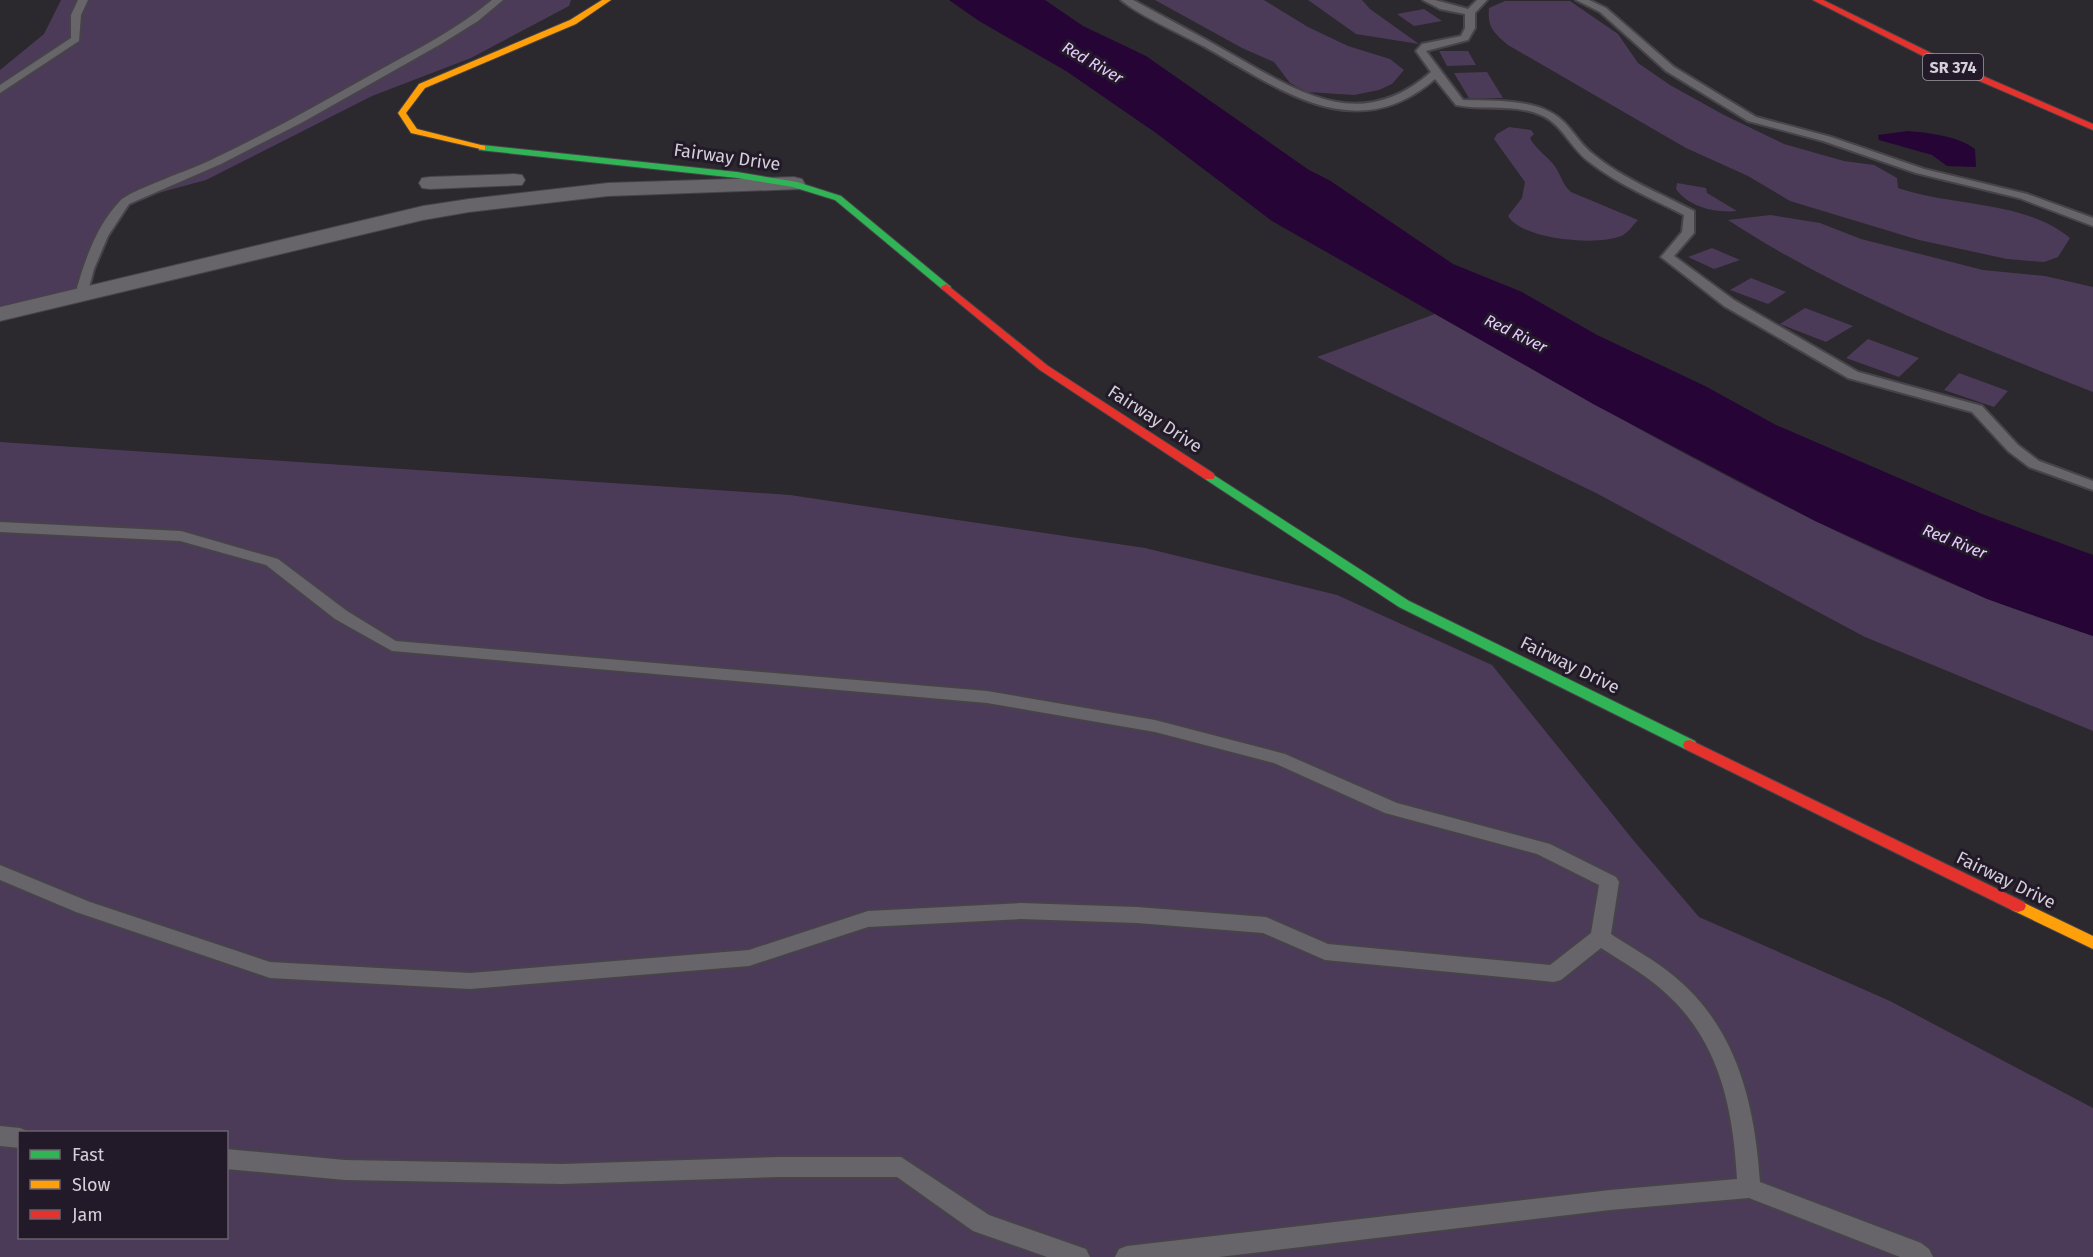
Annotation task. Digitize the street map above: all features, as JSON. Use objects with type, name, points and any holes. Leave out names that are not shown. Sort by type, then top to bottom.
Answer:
[{"type":"street","name":"Fairway Drive","points":[[607,0],[573,22],[422,86],[402,113],[414,131],[482,148],[726,174],[794,184],[838,198],[1044,368],[1404,604],[2093,943]]},
{"type":"street","name":"SR 374","points":[[1817,0],[1934,58],[2093,127]]},
{"type":"street","points":[[430,183],[628,180],[642,187]]},
{"type":"street","points":[[0,314],[474,204],[526,196],[642,187],[794,184]]},
{"type":"lane","points":[[0,90],[76,39],[76,15],[83,0]]},
{"type":"lane","points":[[81,295],[88,269],[102,237],[125,202],[217,162],[299,120],[438,42],[475,19],[498,0]]},
{"type":"lane","points":[[1126,0],[1297,96],[1331,104],[1369,108],[1398,98],[1424,84],[1436,73]]},
{"type":"lane","points":[[1428,0],[1443,7],[1470,12]]},
{"type":"lane","points":[[1482,0],[1470,12],[1470,28],[1465,38],[1451,43],[1425,46],[1421,51],[1460,103],[1497,105],[1545,113],[1562,125],[1588,156],[1636,186],[1690,213],[1688,234],[1667,257],[1739,308],[1853,375],[1977,410],[2013,448],[2034,464],[2093,486]]},
{"type":"lane","points":[[1581,0],[1603,10],[1670,69],[1752,119],[1827,139],[1920,171],[2023,196],[2093,222]]},
{"type":"lane","points":[[0,527],[181,536],[272,562],[341,615],[392,646],[987,697],[1155,726],[1279,758],[1392,808],[1544,849],[1609,882],[1600,937],[1554,974],[1326,952],[1266,925],[1137,915],[1021,911],[868,919],[749,958],[470,981],[270,970],[83,907],[0,872]]},
{"type":"lane","points":[[1600,937],[1675,990],[1710,1032],[1734,1076],[1746,1127],[1749,1188]]},
{"type":"lane","points":[[0,1136],[18,1138]]},
{"type":"lane","points":[[228,1159],[345,1170],[562,1174],[779,1167],[901,1167],[981,1223],[1078,1257]]},
{"type":"lane","points":[[1127,1257],[1610,1200],[1749,1188],[1913,1251],[1921,1257]]},
{"type":"shaded area","points":[[61,0],[571,0],[569,6],[471,58],[372,96],[206,180],[125,202],[102,237],[81,295],[0,314],[0,70],[44,34]]},
{"type":"shaded area","points":[[1155,0],[1264,0],[1308,27],[1348,46],[1390,59],[1404,70],[1392,84],[1379,90],[1354,95],[1307,92],[1290,83],[1274,62],[1242,48]]},
{"type":"shaded area","points":[[1308,0],[1362,0],[1370,9],[1419,44],[1356,34]]},
{"type":"shaded area","points":[[1505,1],[1570,1],[1618,34],[1638,63],[1670,85],[1724,115],[1784,144],[1844,161],[1874,165],[1897,178],[1898,188],[1919,194],[2010,210],[2052,226],[2070,238],[2058,257],[2044,262],[2007,259],[1919,240],[1790,201],[1748,176],[1686,148],[1508,45],[1499,37],[1489,20],[1489,8]]},
{"type":"shaded area","points":[[1424,9],[1442,21],[1414,26],[1397,14]]},
{"type":"shaded area","points":[[1439,51],[1468,51],[1476,65],[1447,66]]},
{"type":"shaded area","points":[[1487,72],[1503,98],[1469,98],[1454,73]]},
{"type":"shaded area","points":[[1509,127],[1531,130],[1534,134],[1530,138],[1553,164],[1571,192],[1638,220],[1623,235],[1596,240],[1544,236],[1516,224],[1508,216],[1522,198],[1525,182],[1494,139],[1497,134]]},
{"type":"shaded area","points":[[1677,183],[1706,188],[1707,193],[1737,211],[1712,210],[1696,205],[1688,201],[1676,189]]},
{"type":"shaded area","points":[[1770,215],[1820,223],[1861,239],[1983,270],[2045,276],[2093,287],[2093,392],[1952,335],[1860,294],[1771,247],[1728,220]]},
{"type":"shaded area","points":[[1712,248],[1740,260],[1714,269],[1688,257]]},
{"type":"shaded area","points":[[1751,278],[1786,292],[1768,304],[1730,290]]},
{"type":"shaded area","points":[[1805,308],[1853,326],[1826,342],[1780,324]]},
{"type":"shaded area","points":[[1435,314],[1775,501],[1915,568],[1986,598],[2093,636],[2093,731],[1865,637],[1596,493],[1317,357]]},
{"type":"shaded area","points":[[1868,339],[1919,358],[1899,377],[1846,358]]},
{"type":"shaded area","points":[[1959,373],[2008,391],[1994,407],[1944,390]]},
{"type":"shaded area","points":[[0,442],[790,495],[1145,548],[1337,595],[1492,665],[1634,841],[1699,917],[1890,1001],[2093,1108],[2093,1257],[0,1257]]},
{"type":"water","name":"Red River","points":[[949,0],[1045,0],[1083,26],[1146,56],[1309,170],[1329,180],[1453,264],[1522,292],[1597,335],[1705,386],[1776,425],[1982,514],[2093,555],[2093,636],[1987,599],[1815,521],[1595,405],[1272,221],[1156,133],[1066,71],[979,21]]},
{"type":"water","points":[[1908,131],[1943,136],[1968,145],[1975,149],[1976,167],[1947,166],[1932,155],[1879,140],[1878,135]]},
{"type":"traffic: fast","points":[[482,148],[737,175],[794,184],[838,198],[946,287]]},
{"type":"traffic: fast","points":[[1209,476],[1404,604],[1690,745]]},
{"type":"traffic: slow","points":[[482,148],[414,131],[402,113],[422,86],[573,22],[607,0]]},
{"type":"traffic: slow","points":[[2018,906],[2093,943]]},
{"type":"traffic: jam","points":[[1817,0],[1934,58],[2093,127]]},
{"type":"traffic: jam","points":[[946,287],[1044,368],[1209,476]]},
{"type":"traffic: jam","points":[[1690,745],[2018,906]]}]
